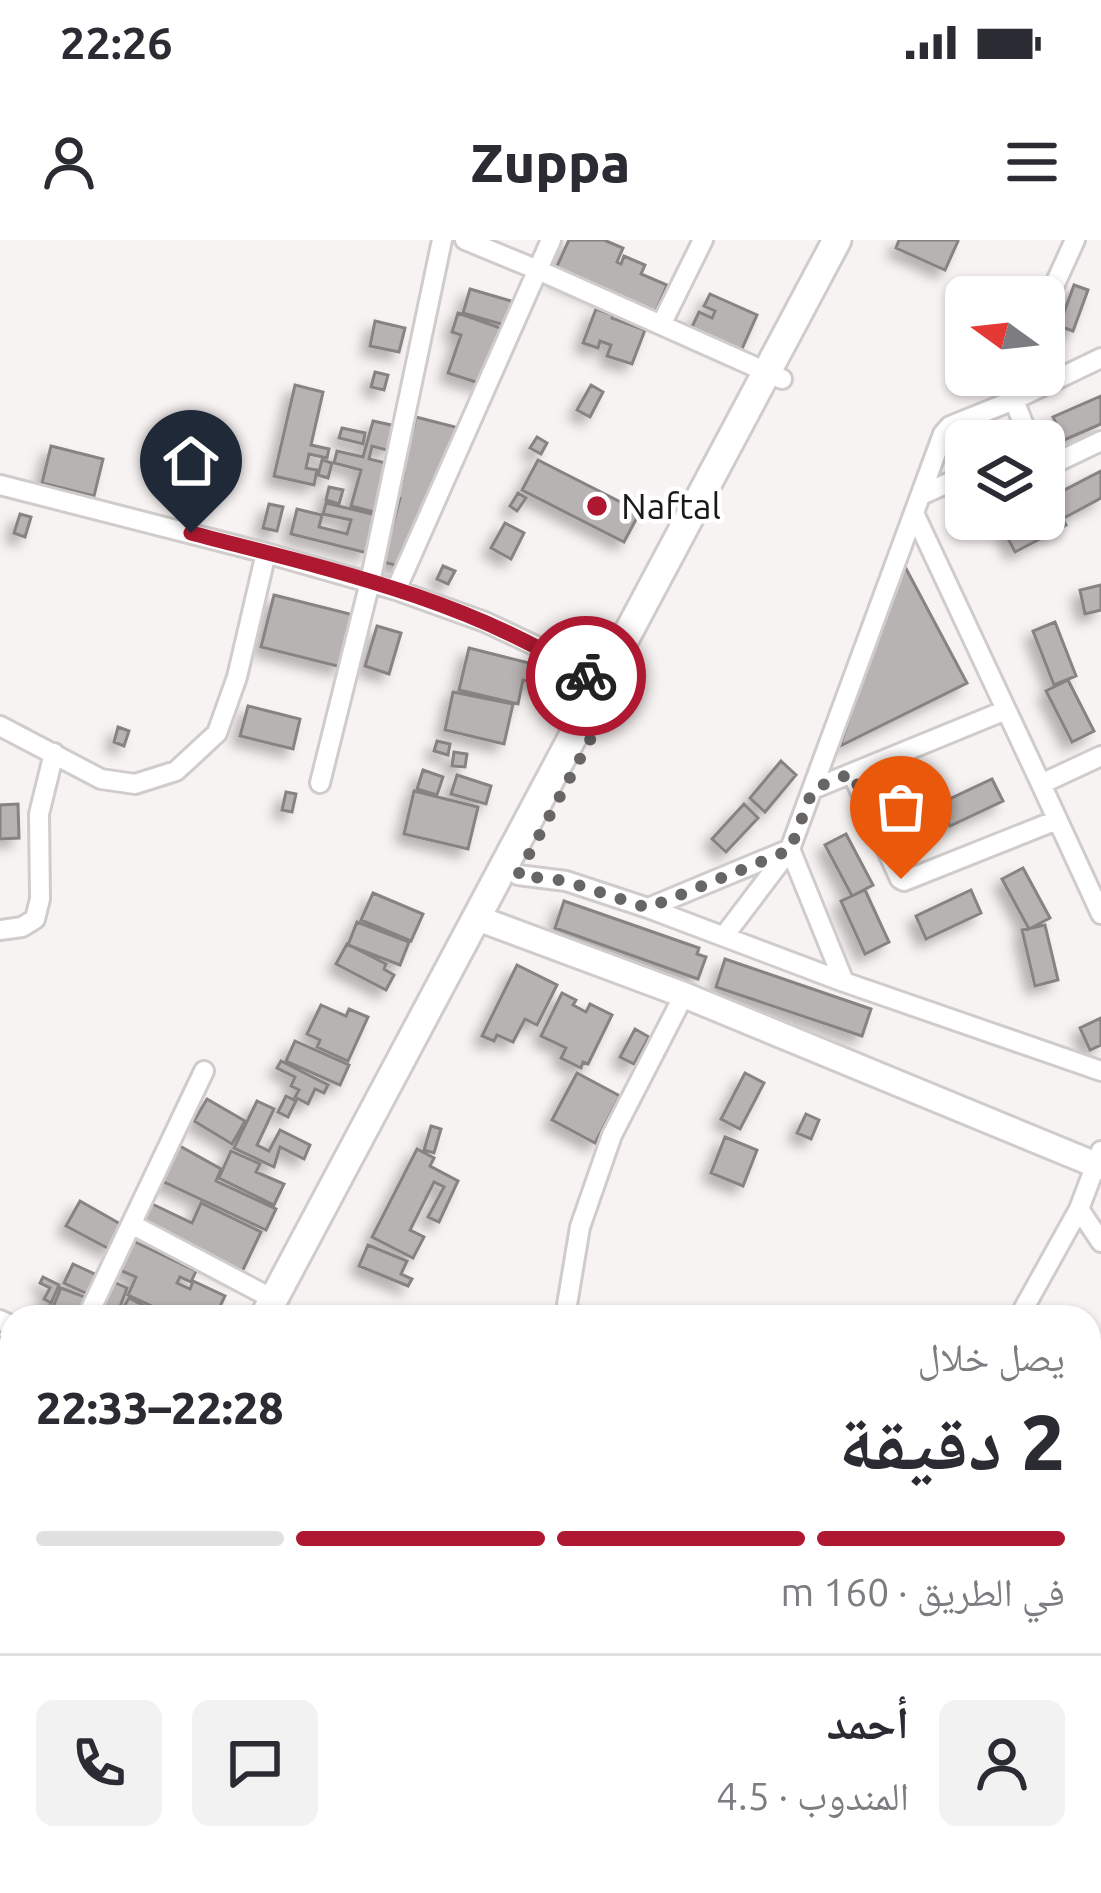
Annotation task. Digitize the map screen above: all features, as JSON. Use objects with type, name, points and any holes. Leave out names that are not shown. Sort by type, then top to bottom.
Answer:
[{"type":"main road","points":[[277,1305],[774,375],[837,240]]},
{"type":"main road","points":[[774,375],[856,240]]},
{"type":"main road","points":[[484,921],[518,875],[608,690]]},
{"type":"main road","points":[[484,921],[1099,1160]]},
{"type":"street","points":[[320,783],[370,582],[442,240]]},
{"type":"street","points":[[465,240],[774,375]]},
{"type":"street","points":[[397,590],[551,240]]},
{"type":"street","points":[[661,325],[703,240]]},
{"type":"street","points":[[1059,276],[1075,240]]},
{"type":"street","points":[[1065,373],[1101,358]]},
{"type":"street","points":[[724,936],[790,850],[943,434],[1011,396]]},
{"type":"street","points":[[1065,458],[1101,441]]},
{"type":"street","points":[[0,485],[397,590],[485,622],[553,654],[608,690]]},
{"type":"street","points":[[918,504],[945,488]]},
{"type":"street","points":[[918,504],[1006,710],[1101,914]]},
{"type":"street","points":[[0,726],[101,779],[135,784],[176,771],[217,733],[237,677],[266,553]]},
{"type":"street","points":[[813,789],[1006,710]]},
{"type":"street","points":[[0,930],[35,920],[40,899],[38,814],[54,753]]},
{"type":"street","points":[[1041,784],[1101,756]]},
{"type":"street","points":[[852,773],[904,881],[1057,820]]},
{"type":"street","points":[[648,908],[790,850]]},
{"type":"street","points":[[790,850],[844,982]]},
{"type":"street","points":[[518,875],[566,881],[648,908],[1101,1071]]},
{"type":"street","points":[[567,1305],[580,1227],[612,1135],[684,995]]},
{"type":"street","points":[[93,1305],[204,1071]]},
{"type":"street","points":[[1026,1305],[1079,1209],[1099,1160]]},
{"type":"street","points":[[1079,1209],[1101,1242]]},
{"type":"street","points":[[133,1225],[264,1305]]},
{"type":"building","points":[[569,240],[604,240],[623,248],[617,262],[621,264],[624,256],[645,265],[641,274],[667,285],[653,318],[553,275]]},
{"type":"building","points":[[899,240],[958,241],[945,270],[896,248]]},
{"type":"building","points":[[1074,285],[1088,290],[1073,331],[1065,328],[1065,310]]},
{"type":"building","points":[[470,289],[518,303],[511,327],[463,313]]},
{"type":"building","points":[[710,294],[757,315],[741,351],[691,329],[699,312],[712,318],[715,311],[704,306]]},
{"type":"building","points":[[596,309],[645,330],[632,364],[607,356],[611,345],[600,341],[598,348],[583,343]]},
{"type":"building","points":[[458,313],[506,330],[488,386],[448,373],[461,335],[452,332]]},
{"type":"building","points":[[375,321],[405,328],[399,352],[370,346]]},
{"type":"building","points":[[375,372],[388,375],[384,390],[371,387]]},
{"type":"building","points":[[295,385],[323,392],[311,445],[329,449],[327,458],[309,454],[306,468],[317,470],[314,485],[274,476]]},
{"type":"building","points":[[591,385],[603,392],[590,417],[577,410]]},
{"type":"building","points":[[1101,396],[1101,424],[1065,440],[1065,420],[1053,417]]},
{"type":"building","points":[[416,417],[459,428],[411,569],[383,562]]},
{"type":"building","points":[[373,421],[396,426],[390,451],[372,446],[369,459],[390,464],[378,513],[351,506],[361,470],[334,463],[337,451],[363,457]]},
{"type":"building","points":[[342,428],[365,433],[363,444],[339,438]]},
{"type":"building","points":[[537,437],[547,443],[541,454],[530,448]]},
{"type":"building","points":[[51,446],[103,459],[94,496],[42,483]]},
{"type":"building","points":[[322,460],[332,463],[328,478],[318,475]]},
{"type":"building","points":[[538,460],[640,512],[624,542],[522,490]]},
{"type":"building","points":[[1101,471],[1101,498],[1065,517],[1065,490]]},
{"type":"building","points":[[329,487],[343,490],[339,504],[326,500]]},
{"type":"building","points":[[518,493],[526,498],[517,511],[510,506]]},
{"type":"building","points":[[326,503],[376,515],[367,553],[291,534],[297,509],[322,515],[319,527],[347,534],[351,520],[323,514]]},
{"type":"building","points":[[269,504],[283,507],[277,531],[263,528]]},
{"type":"building","points":[[20,514],[31,517],[25,537],[14,533]]},
{"type":"building","points":[[505,523],[524,533],[511,559],[491,548]]},
{"type":"building","points":[[1009,540],[1038,540],[1015,552]]},
{"type":"building","points":[[903,563],[967,683],[840,746]]},
{"type":"building","points":[[443,566],[455,571],[448,584],[437,579]]},
{"type":"building","points":[[1101,585],[1101,610],[1085,614],[1080,590]]},
{"type":"building","points":[[274,595],[354,615],[341,667],[261,647]]},
{"type":"building","points":[[1055,622],[1076,676],[1054,685],[1033,631]]},
{"type":"building","points":[[377,626],[401,633],[389,674],[365,666]]},
{"type":"building","points":[[469,648],[533,664],[531,670],[546,673],[543,685],[523,680],[518,704],[459,690]]},
{"type":"building","points":[[1068,680],[1094,731],[1072,742],[1046,691]]},
{"type":"building","points":[[453,692],[513,704],[504,744],[445,730]]},
{"type":"building","points":[[248,706],[300,719],[293,749],[240,736]]},
{"type":"building","points":[[118,727],[129,731],[124,746],[114,742]]},
{"type":"building","points":[[437,741],[450,744],[448,755],[434,751]]},
{"type":"building","points":[[454,752],[467,754],[465,767],[452,766]]},
{"type":"building","points":[[781,761],[796,775],[765,812],[750,798]]},
{"type":"building","points":[[423,770],[443,777],[437,795],[417,789]]},
{"type":"building","points":[[457,775],[491,786],[486,804],[451,794]]},
{"type":"building","points":[[992,779],[1003,801],[950,826],[939,804]]},
{"type":"building","points":[[414,791],[478,807],[468,849],[404,834]]},
{"type":"building","points":[[286,792],[296,794],[292,812],[282,810]]},
{"type":"building","points":[[933,793],[945,814],[894,841],[883,820]]},
{"type":"building","points":[[18,804],[19,838],[0,839],[0,805]]},
{"type":"building","points":[[744,804],[758,818],[726,852],[712,839]]},
{"type":"building","points":[[846,834],[873,885],[852,896],[825,845]]},
{"type":"building","points":[[1023,868],[1050,918],[1029,929],[1002,879]]},
{"type":"building","points":[[865,890],[889,942],[865,954],[841,901]]},
{"type":"building","points":[[971,890],[981,913],[926,939],[916,916]]},
{"type":"building","points":[[373,893],[423,914],[411,941],[361,920]]},
{"type":"building","points":[[564,901],[699,948],[697,954],[706,957],[698,979],[555,928]]},
{"type":"building","points":[[357,922],[409,942],[400,965],[348,945]]},
{"type":"building","points":[[1045,925],[1058,980],[1035,986],[1022,930]]},
{"type":"building","points":[[347,944],[386,964],[384,969],[394,975],[386,990],[336,964]]},
{"type":"building","points":[[725,959],[871,1009],[862,1036],[716,987]]},
{"type":"building","points":[[517,965],[557,985],[537,1025],[525,1019],[513,1042],[497,1035],[494,1041],[482,1036]]},
{"type":"building","points":[[562,993],[586,1012],[590,1004],[612,1015],[588,1064],[583,1062],[581,1068],[561,1058],[566,1048],[541,1036]]},
{"type":"building","points":[[321,1005],[346,1016],[349,1009],[368,1017],[348,1061],[317,1047],[320,1040],[307,1034]]},
{"type":"building","points":[[1101,1018],[1101,1045],[1090,1050],[1080,1028]]},
{"type":"building","points":[[635,1029],[649,1037],[634,1064],[620,1057]]},
{"type":"building","points":[[295,1041],[349,1065],[340,1085],[286,1061]]},
{"type":"building","points":[[281,1061],[328,1085],[324,1093],[315,1089],[308,1104],[295,1097],[299,1090],[291,1086],[295,1077],[277,1068]]},
{"type":"building","points":[[577,1073],[620,1096],[595,1143],[552,1120]]},
{"type":"building","points":[[745,1073],[764,1083],[740,1129],[721,1119]]},
{"type":"building","points":[[286,1096],[296,1101],[288,1117],[278,1112]]},
{"type":"building","points":[[207,1099],[245,1121],[232,1144],[194,1121]]},
{"type":"building","points":[[257,1101],[274,1109],[257,1145],[269,1151],[280,1130],[310,1145],[304,1159],[280,1147],[274,1167],[234,1148]]},
{"type":"building","points":[[806,1114],[819,1120],[811,1139],[797,1133]]},
{"type":"building","points":[[431,1126],[441,1129],[434,1153],[424,1150]]},
{"type":"building","points":[[725,1137],[757,1150],[743,1186],[711,1173]]},
{"type":"building","points":[[178,1145],[221,1169],[216,1181],[276,1209],[266,1230],[162,1181]]},
{"type":"building","points":[[417,1149],[434,1158],[430,1166],[458,1181],[439,1222],[428,1217],[444,1187],[434,1182],[410,1230],[424,1237],[413,1258],[372,1237]]},
{"type":"building","points":[[231,1151],[260,1164],[256,1172],[284,1184],[274,1205],[219,1178]]},
{"type":"building","points":[[80,1201],[124,1226],[111,1250],[66,1226]]},
{"type":"building","points":[[148,1202],[192,1223],[201,1203],[261,1232],[240,1276],[136,1226]]},
{"type":"building","points":[[131,1240],[196,1271],[191,1282],[180,1277],[177,1283],[190,1289],[193,1281],[225,1296],[221,1305],[150,1305],[128,1295],[136,1277],[117,1269]]},
{"type":"building","points":[[368,1245],[407,1261],[401,1274],[412,1279],[408,1286],[359,1266]]},
{"type":"building","points":[[73,1264],[99,1276],[90,1295],[64,1283]]},
{"type":"building","points":[[43,1277],[59,1285],[51,1303],[44,1299],[50,1288],[40,1283]]},
{"type":"building","points":[[109,1280],[127,1288],[121,1305],[99,1305]]},
{"type":"building","points":[[61,1288],[85,1297],[82,1305],[54,1305]]},
{"type":"way so far","points":[[586,676],[615,693],[518,875],[566,881],[648,908],[790,850],[813,789],[852,773],[901,879]]},
{"type":"place","name":"Naftal","points":[[597,506]]},
{"type":"route","points":[[191,533],[397,590],[485,622],[553,654],[586,676]]}]
